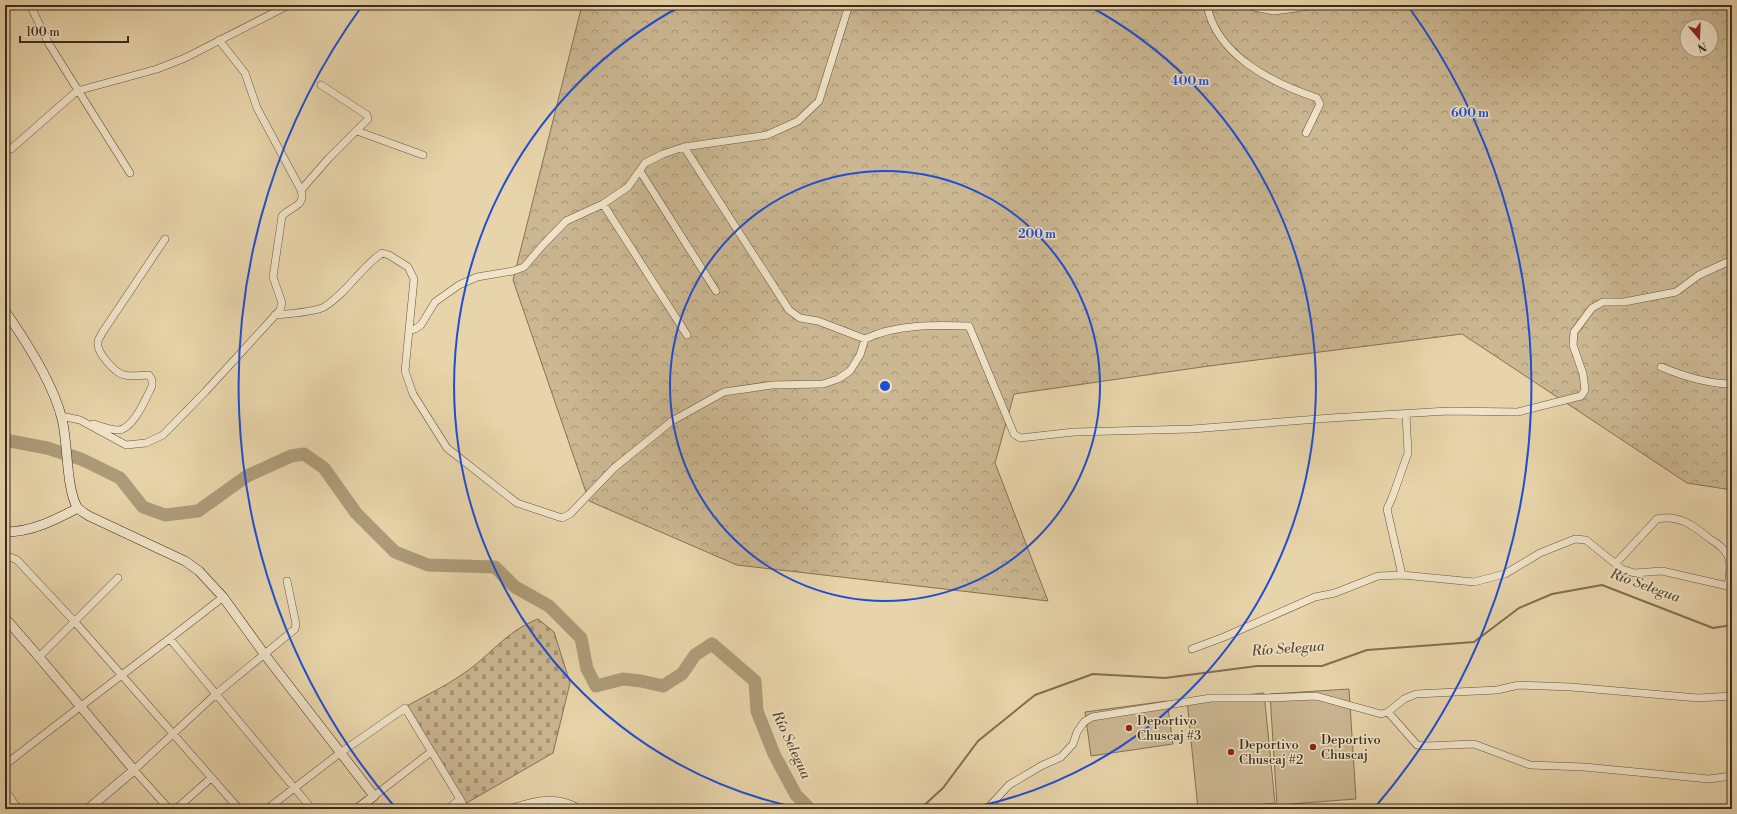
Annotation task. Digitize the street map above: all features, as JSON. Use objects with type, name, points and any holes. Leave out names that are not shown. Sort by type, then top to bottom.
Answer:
[{"type":"main road","points":[[5,311],[22,335],[56,398],[62,420],[72,489],[78,508],[89,516],[185,561],[199,571],[223,597],[265,655],[374,796],[357,809]]},
{"type":"main road","points":[[5,532],[26,530],[78,508]]},
{"type":"main road","points":[[5,618],[134,770],[88,809]]},
{"type":"street","points":[[30,5],[49,44],[77,91],[130,173]]},
{"type":"street","points":[[11,149],[77,91],[157,69],[185,58],[289,5]]},
{"type":"street","points":[[409,331],[415,329],[421,324],[435,302],[446,292],[477,277],[513,271],[524,267],[566,221],[604,204],[628,186],[645,163],[663,154],[684,147],[767,135],[798,121],[810,112],[819,101],[849,5]]},
{"type":"street","points":[[1207,5],[1209,15],[1219,36],[1236,55],[1271,78],[1317,98],[1320,104],[1306,133]]},
{"type":"street","points":[[1244,5],[1274,11],[1317,5]]},
{"type":"street","points":[[80,420],[126,445],[146,442],[163,435],[275,315],[282,304],[273,277],[282,216],[301,201],[303,196],[257,108],[245,73],[220,40]]},
{"type":"street","points":[[301,190],[329,158],[368,118],[367,115],[322,85]]},
{"type":"street","points":[[357,131],[423,155]]},
{"type":"street","points":[[684,147],[789,310],[800,318],[818,320],[865,339]]},
{"type":"street","points":[[640,171],[716,291]]},
{"type":"street","points":[[604,204],[687,335]]},
{"type":"street","points":[[62,420],[80,420],[119,430],[127,427],[133,420],[152,386],[152,380],[149,375],[125,376],[119,373],[105,360],[99,350],[98,342],[102,333],[165,239]]},
{"type":"street","points":[[275,315],[324,307],[349,287],[373,259],[382,254],[389,255],[408,267],[414,279],[405,371],[413,394],[448,448],[517,503],[562,518],[570,514],[614,468],[672,421],[724,392],[772,385],[823,384],[838,379],[850,371],[860,355],[865,339],[879,332],[940,325],[968,326],[1014,434],[1020,438],[1074,432],[1192,429],[1468,410],[1518,412],[1581,396],[1585,390],[1583,374],[1573,345],[1574,332],[1592,308],[1603,302],[1624,302],[1676,292],[1699,275],[1732,260]]},
{"type":"street","points":[[1661,367],[1703,380],[1720,384],[1732,384]]},
{"type":"street","points":[[1402,575],[1387,509],[1408,454],[1406,414]]},
{"type":"street","points":[[1192,649],[1224,637],[1315,597],[1335,593],[1378,576],[1402,575],[1474,582],[1505,574],[1540,553],[1575,539],[1586,540],[1622,569],[1634,573],[1662,571],[1730,587],[1730,561],[1728,555],[1721,546],[1689,522],[1678,519],[1666,517],[1658,519],[1616,563]]},
{"type":"street","points":[[5,559],[10,557],[17,560],[75,622],[239,809]]},
{"type":"street","points":[[39,657],[118,578]]},
{"type":"street","points":[[169,809],[134,770],[216,694],[295,629],[296,624],[287,581]]},
{"type":"street","points":[[5,765],[79,706],[170,639],[223,597]]},
{"type":"street","points":[[170,639],[312,809]]},
{"type":"street","points":[[987,809],[1010,784],[1041,766],[1061,757],[1072,744],[1077,732],[1084,722],[1092,717],[1211,698],[1316,696],[1381,714],[1388,712],[1404,699],[1416,694],[1497,690],[1519,685],[1571,687],[1698,698],[1732,696]]},
{"type":"street","points":[[267,809],[340,753],[405,708],[465,808],[468,809]]},
{"type":"street","points":[[1388,712],[1417,745],[1474,744],[1530,765],[1584,767],[1709,778],[1732,776]]},
{"type":"street","points":[[374,796],[431,752]]},
{"type":"street","points":[[176,809],[211,778]]},
{"type":"street","points":[[5,790],[18,809]]},
{"type":"street","points":[[448,809],[460,799]]},
{"type":"street","points":[[509,809],[539,800],[550,800],[573,805],[580,809]]},
{"type":"green space","points":[[582,5],[1732,5],[1732,490],[1687,483],[1462,334],[1209,366],[1014,394],[995,463],[1048,601],[737,565],[589,501],[513,280]]},
{"type":"green space","points":[[538,619],[554,632],[570,683],[553,753],[463,805],[407,706],[473,667],[516,630]]},
{"type":"green space","name":"Deportivo Chuscaj","points":[[1349,689],[1356,799],[1277,805],[1270,694]]},
{"type":"green space","name":"Deportivo Chuscaj #2","points":[[1264,693],[1275,803],[1220,809],[1198,809],[1187,701]]},
{"type":"green space","name":"Deportivo Chuscaj #3","points":[[1167,701],[1173,744],[1091,756],[1085,712]]},
{"type":"waterway","name":"Río Selegua","points":[[5,440],[47,448],[81,459],[120,478],[143,507],[165,515],[198,511],[247,476],[291,456],[304,454],[324,468],[356,513],[395,552],[428,565],[495,567],[515,587],[549,606],[581,638],[587,669],[596,686],[623,679],[663,686],[682,674],[695,655],[712,644],[755,681],[757,711],[774,754],[796,795],[810,809]]},
{"type":"waterway","name":"Río Selegua","points":[[920,809],[943,788],[978,741],[1035,695],[1093,674],[1165,678],[1257,666],[1322,666],[1367,650],[1474,642],[1519,608],[1552,594],[1602,585],[1713,628],[1732,625]]},
{"type":"place","name":"Deportivo Chuscaj #3","points":[[1129,728]]},
{"type":"place","name":"Deportivo Chuscaj","points":[[1313,747]]},
{"type":"place","name":"Deportivo Chuscaj #2","points":[[1231,752]]}]
